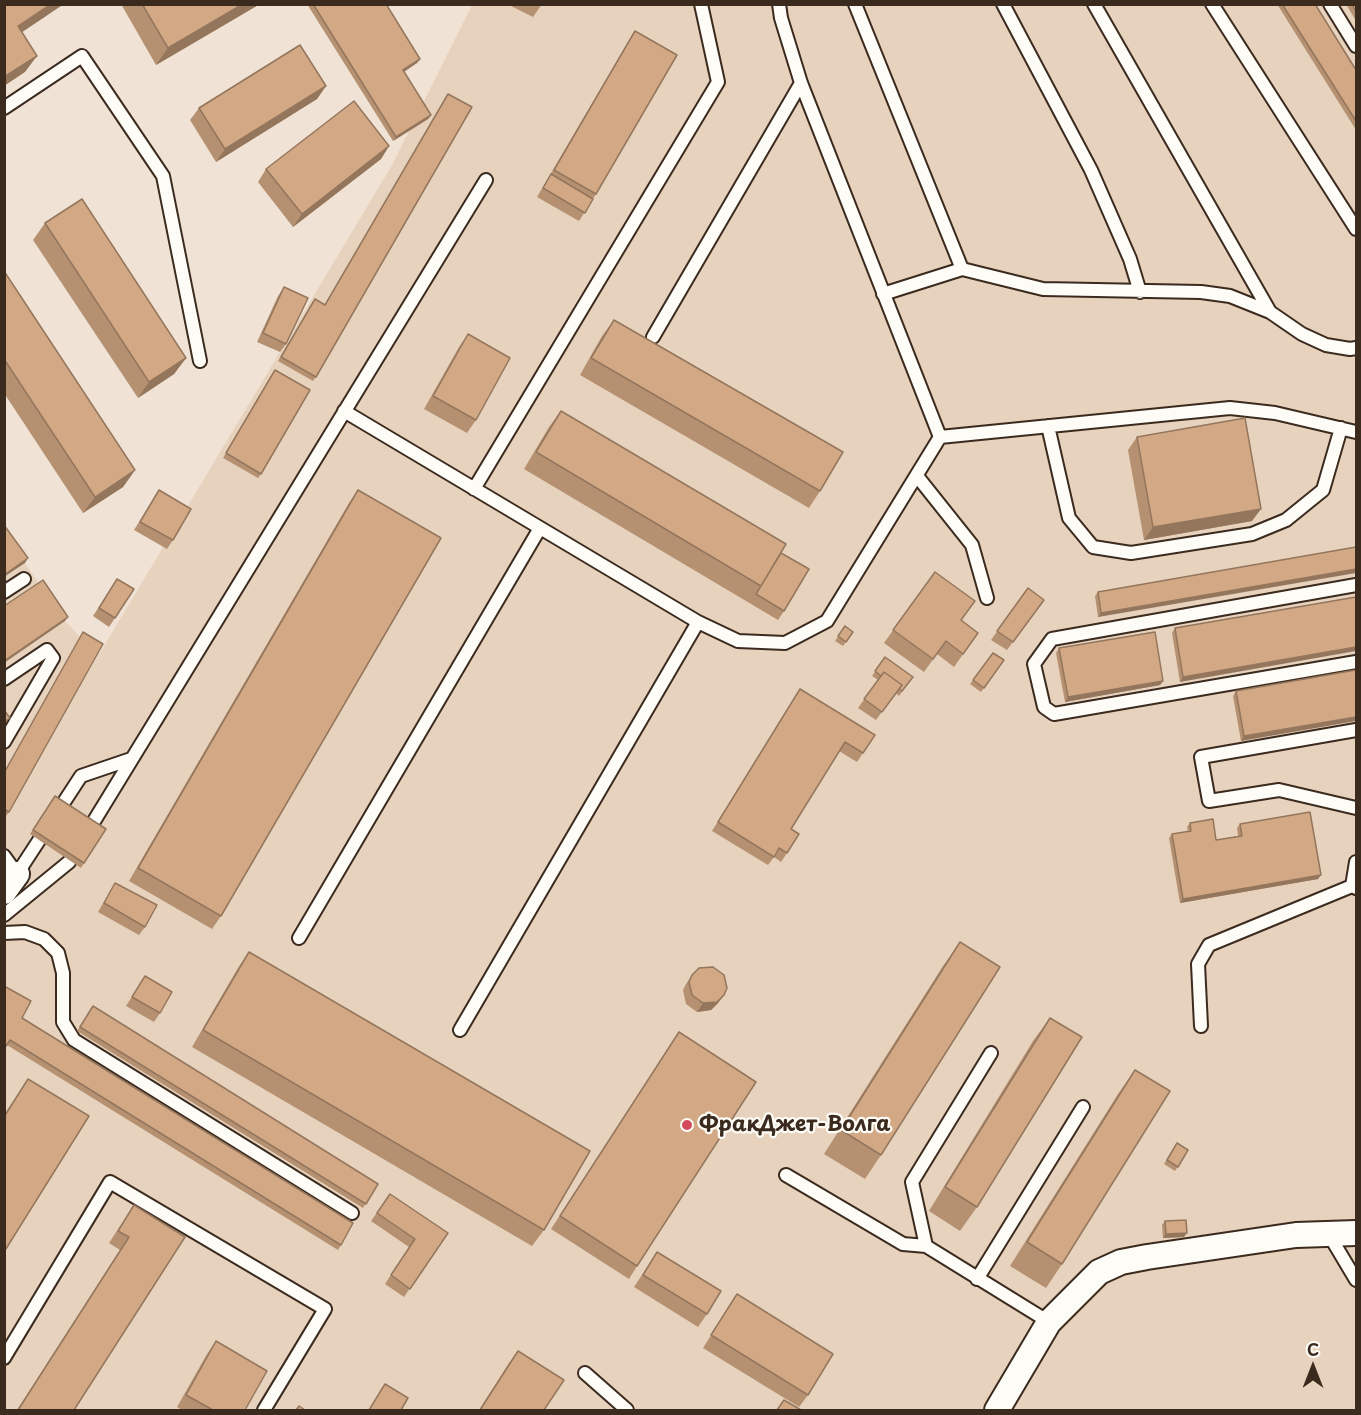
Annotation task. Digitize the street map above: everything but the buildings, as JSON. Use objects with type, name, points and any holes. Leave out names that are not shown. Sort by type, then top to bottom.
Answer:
[{"type":"street","points":[[997,1410],[1049,1322],[1099,1272],[1121,1262],[1296,1235],[1356,1233]]},
{"type":"lane","points":[[474,489],[718,82],[702,4]]},
{"type":"lane","points":[[779,4],[781,18],[801,83],[940,437]]},
{"type":"lane","points":[[855,4],[962,269]]},
{"type":"lane","points":[[1003,4],[1091,170],[1130,259],[1140,292]]},
{"type":"lane","points":[[1094,4],[1270,312]]},
{"type":"lane","points":[[1212,4],[1356,229]]},
{"type":"lane","points":[[1330,4],[1356,46]]},
{"type":"lane","points":[[4,108],[82,56],[163,176],[200,361]]},
{"type":"lane","points":[[653,338],[801,83]]},
{"type":"lane","points":[[4,915],[69,862],[486,180]]},
{"type":"lane","points":[[883,294],[962,269],[1043,289],[1202,292],[1230,296],[1270,312],[1302,334],[1326,345],[1356,348]]},
{"type":"lane","points":[[940,437],[1230,408],[1275,412],[1356,432]]},
{"type":"lane","points":[[344,411],[698,622],[738,641],[785,643],[827,621],[940,437]]},
{"type":"lane","points":[[1048,426],[1069,518],[1093,547],[1131,554],[1252,534],[1286,520],[1323,490],[1341,428]]},
{"type":"lane","points":[[917,476],[972,545],[987,598]]},
{"type":"lane","points":[[299,938],[540,528]]},
{"type":"lane","points":[[4,592],[24,579]]},
{"type":"lane","points":[[1356,585],[1052,639],[1034,664],[1044,706],[1054,714],[1356,662]]},
{"type":"lane","points":[[460,1030],[698,622]]},
{"type":"lane","points":[[4,679],[47,650],[53,658],[4,742]]},
{"type":"lane","points":[[1356,729],[1201,757],[1209,801],[1279,790],[1356,808]]},
{"type":"lane","points":[[9,874],[81,776],[131,759]]},
{"type":"lane","points":[[1201,1026],[1198,964],[1209,945],[1354,887],[1356,862]]},
{"type":"lane","points":[[4,933],[25,932],[44,939],[58,953],[63,973],[63,1022],[74,1040],[351,1213]]},
{"type":"lane","points":[[926,1246],[912,1182],[991,1053]]},
{"type":"lane","points":[[977,1279],[1083,1107]]},
{"type":"lane","points":[[786,1175],[903,1244],[926,1246],[1049,1322]]},
{"type":"lane","points":[[4,1358],[110,1182],[325,1309],[264,1410]]},
{"type":"lane","points":[[1328,1233],[1356,1280]]},
{"type":"lane","points":[[585,1373],[627,1410]]},
{"type":"shaded area","points":[[472,5],[1356,5],[1356,1410],[5,1410],[4,533],[65,621],[80,637],[83,681],[392,165]]},
{"type":"place","name":"ФракДжет-Волга","points":[[687,1125]]}]
